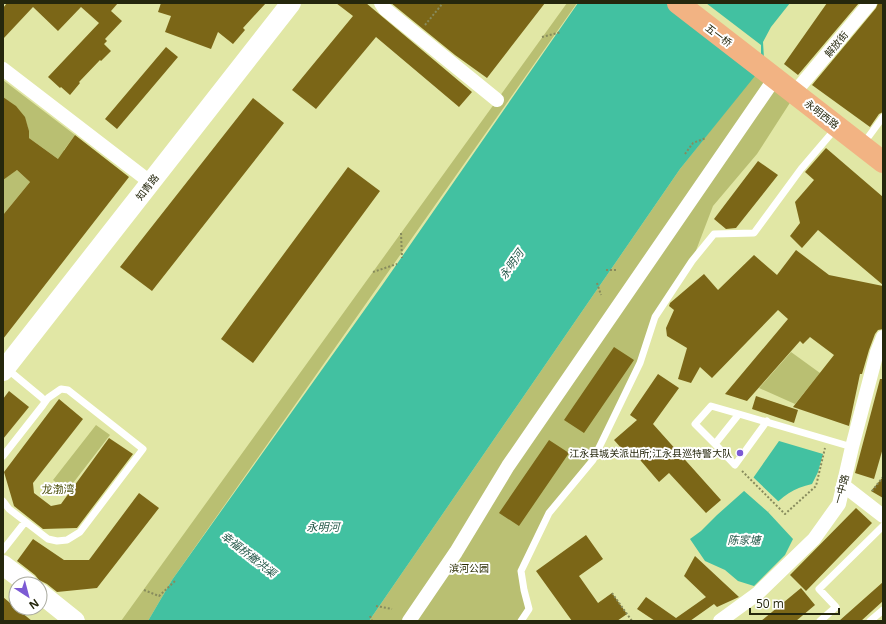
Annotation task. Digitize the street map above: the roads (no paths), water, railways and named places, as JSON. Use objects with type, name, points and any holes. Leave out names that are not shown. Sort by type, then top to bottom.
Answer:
[{"type":"main road","name":"知青路","points":[[4,370],[291,3]]},
{"type":"main road","name":"五一桥","points":[[678,3],[768,68]]},
{"type":"main road","name":"五一桥","points":[[693,3],[768,68]]},
{"type":"main road","name":"永明西路","points":[[768,68],[801,86],[876,142]]},
{"type":"main road","name":"永明西路","points":[[768,68],[837,126],[883,162]]},
{"type":"main road","points":[[3,565],[17,576]]},
{"type":"main road","points":[[48,599],[75,621]]},
{"type":"street","points":[[381,3],[385,9],[497,100]]},
{"type":"street","name":"解放街","points":[[801,86],[870,3]]},
{"type":"street","points":[[409,621],[456,552],[502,475],[768,68]]},
{"type":"street","points":[[3,69],[150,182]]},
{"type":"street","name":"一中路","points":[[724,620],[757,594],[814,539],[839,504],[852,447],[877,352],[883,337]]},
{"type":"street","points":[[399,621],[502,475]]},
{"type":"street","points":[[843,485],[883,516]]},
{"type":"lane","points":[[876,142],[883,117]]},
{"type":"lane","points":[[521,621],[529,609],[521,571],[549,513],[593,460],[640,363],[655,318],[692,261],[714,234],[754,233],[801,169],[837,126]]},
{"type":"lane","points":[[4,370],[42,397],[45,401]]},
{"type":"lane","points":[[3,456],[45,401],[60,389],[68,390],[143,449],[80,532],[67,540],[57,541],[48,539],[9,509],[3,501]]},
{"type":"lane","points":[[767,421],[735,465],[695,424],[711,406],[767,421],[852,447]]},
{"type":"lane","points":[[715,444],[739,414]]},
{"type":"lane","points":[[3,550],[25,522]]},
{"type":"lane","points":[[820,621],[836,607],[819,589],[883,526]]},
{"type":"lane","points":[[870,621],[883,610]]},
{"type":"water","name":"永明河","points":[[578,3],[790,3],[771,27],[763,42],[764,59],[759,71],[680,169],[369,621],[148,621],[172,580],[383,284]]},
{"type":"water","name":"陈家塘","points":[[779,441],[823,454],[818,472],[812,484],[799,488],[788,494],[768,512],[793,539],[785,555],[754,586],[738,581],[725,570],[705,561],[690,539],[701,531],[744,491]]},
{"type":"place","name":"江永县城关派出所;江永县巡特警大队","points":[[740,453]]},
{"type":"district","name":"龙渤湾","points":[[58,488]]},
{"type":"water label","name":"幸福桥撇洪渠","points":[[249,554]]},
{"type":"park label","name":"滨河公园","points":[[469,568]]}]
